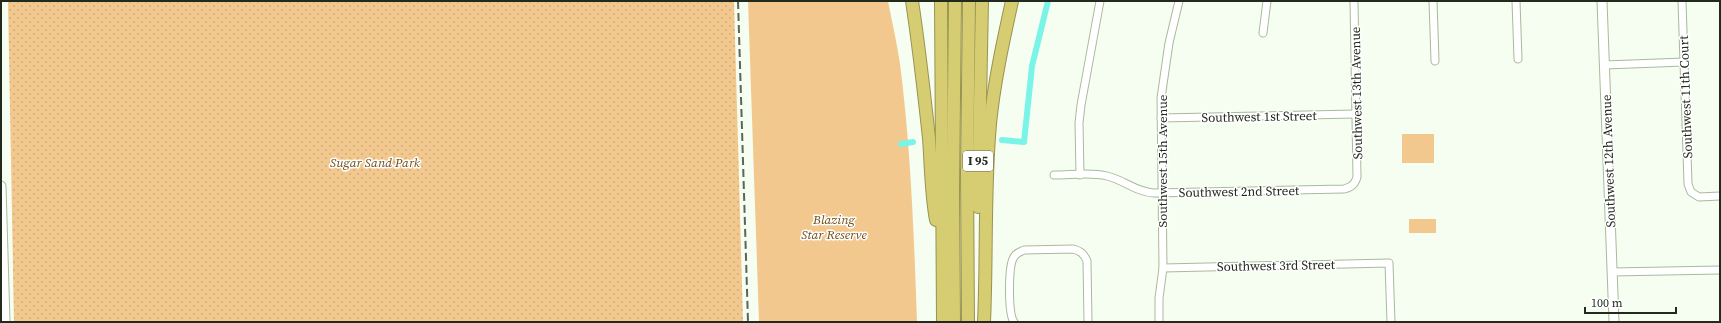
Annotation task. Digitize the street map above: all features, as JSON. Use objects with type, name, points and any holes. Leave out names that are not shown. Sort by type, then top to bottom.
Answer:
[{"type":"highway","points":[[912,1],[926,112],[933,203],[942,248]]},
{"type":"highway","points":[[941,1],[943,322]]},
{"type":"highway","points":[[954,322],[953,165],[955,1]]},
{"type":"highway","points":[[968,322],[967,172],[969,1]]},
{"type":"highway","name":"I 95","points":[[978,322],[978,173],[982,1]]},
{"type":"highway","points":[[984,322],[985,233],[990,125],[994,94],[1012,1]]},
{"type":"highway","points":[[1006,31],[1018,1]]},
{"type":"street","points":[[1080,175],[1079,123],[1081,105],[1100,1]]},
{"type":"street","name":"Southwest 15th Avenue","points":[[1159,322],[1159,298],[1163,268],[1161,118],[1163,80],[1170,36],[1179,1]]},
{"type":"street","points":[[1263,33],[1267,1]]},
{"type":"street","name":"Southwest 13th Avenue","points":[[1354,1],[1358,177],[1354,184]]},
{"type":"street","points":[[1433,1],[1435,61]]},
{"type":"street","points":[[1516,1],[1518,59]]},
{"type":"street","name":"Southwest 12th Avenue","points":[[1602,1],[1614,322]]},
{"type":"street","name":"Southwest 11th Court","points":[[1682,1],[1688,184],[1691,192],[1699,197],[1720,196]]},
{"type":"street","points":[[1605,64],[1684,62]]},
{"type":"street","name":"Southwest 1st Street","points":[[1161,118],[1356,114]]},
{"type":"street","name":"Southwest 2nd Street","points":[[1054,175],[1108,176],[1141,191],[1162,193],[1344,189],[1350,188],[1354,184]]},
{"type":"street","points":[[1,186],[5,322]]},
{"type":"street","points":[[1014,322],[1010,315],[1013,257],[1018,252],[1024,250],[1073,249],[1080,251],[1085,255],[1087,261],[1088,322]]},
{"type":"street","name":"Southwest 3rd Street","points":[[1163,268],[1389,263],[1391,322]]},
{"type":"street","points":[[1612,272],[1720,270]]},
{"type":"green space","name":"Sugar Sand Park","points":[[8,1],[734,1],[743,322],[14,322]]},
{"type":"green space","name":"Blazing Star Reserve","points":[[748,1],[888,1],[900,64],[907,128],[917,322],[759,322]]},
{"type":"green space","points":[[1402,134],[1434,134],[1434,163],[1402,163]]},
{"type":"green space","points":[[1409,219],[1436,219],[1436,233],[1409,233]]},
{"type":"waterway","points":[[1002,140],[1024,142],[1032,66],[1048,1]]},
{"type":"waterway","points":[[901,144],[913,142]]},
{"type":"railway","points":[[738,1],[748,322]]}]
